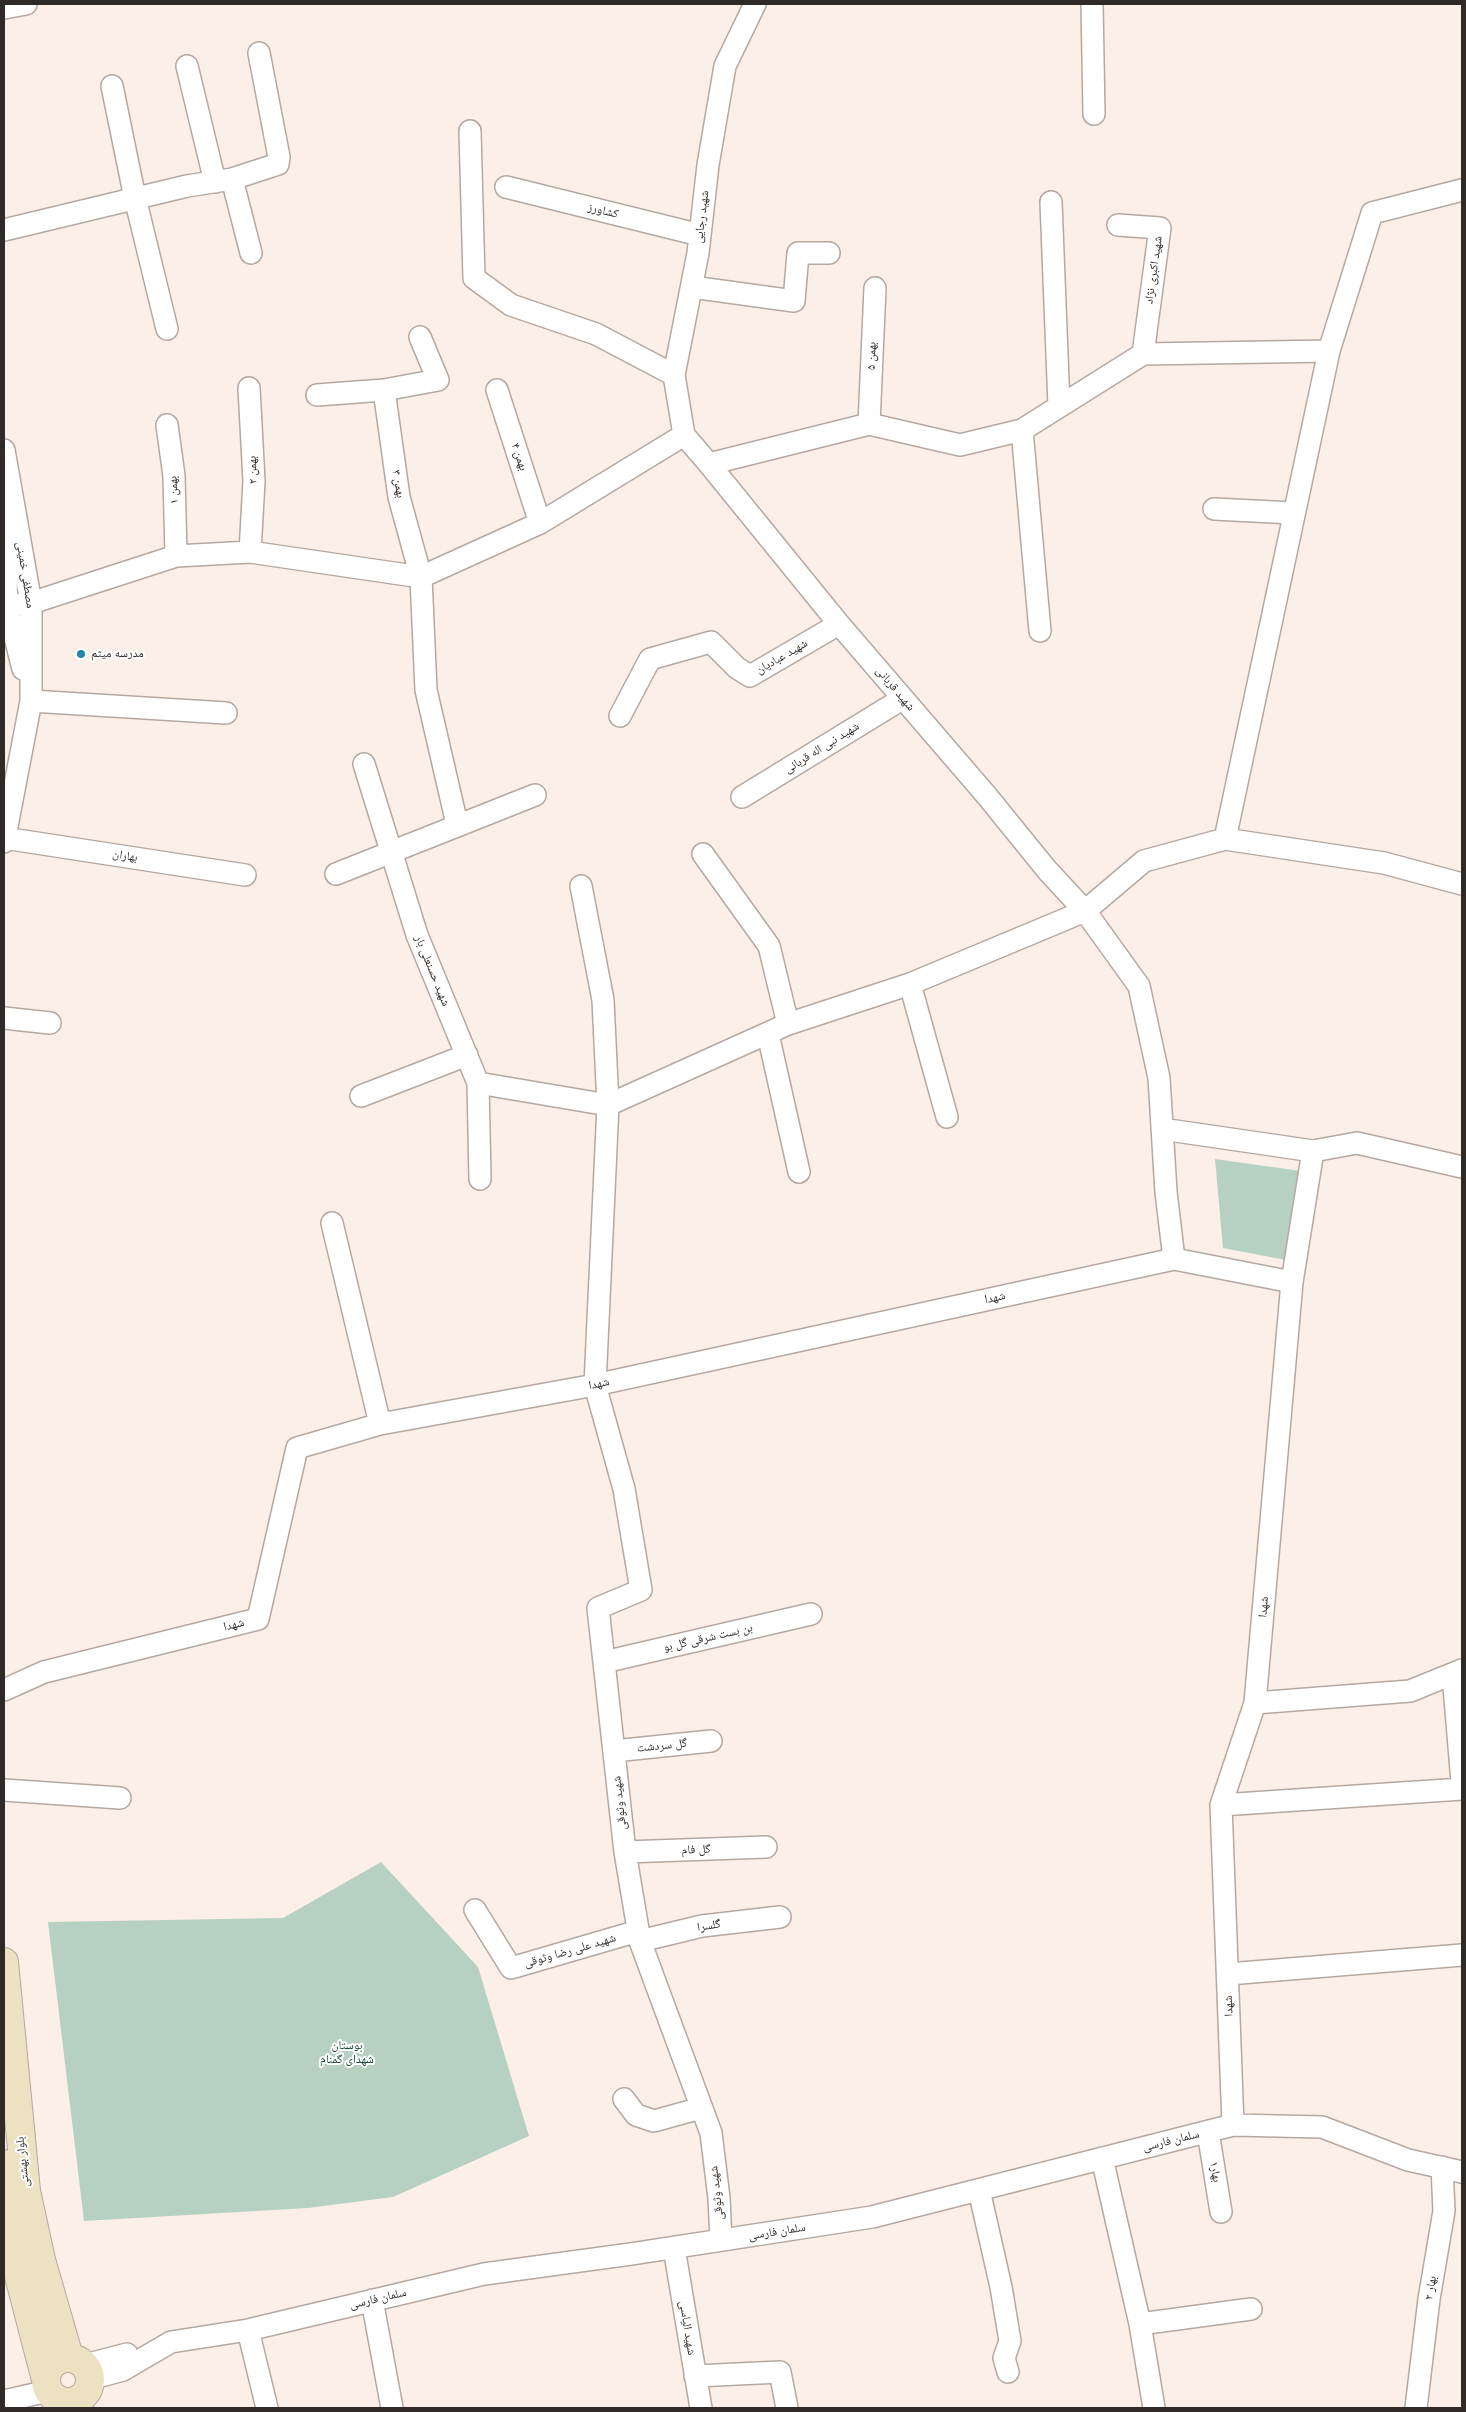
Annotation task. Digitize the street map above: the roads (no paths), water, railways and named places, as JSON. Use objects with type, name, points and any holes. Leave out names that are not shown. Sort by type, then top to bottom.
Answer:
[{"type":"main road","name":"بلوار بهشتی","points":[[4,1962],[26,2191],[41,2260],[86,2380]]},
{"type":"main road","name":"بلوار بهشتی","points":[[4,2164],[14,2257],[55,2394]]},
{"type":"main road","points":[[62,2358],[86,2380],[80,2399],[74,2402],[55,2394],[51,2364],[62,2358]]},
{"type":"street","points":[[4,8],[26,4]]},
{"type":"street","name":"شهید رجایی","points":[[684,434],[674,376],[692,287],[708,165],[725,66],[755,4]]},
{"type":"street","points":[[1092,4],[1094,114]]},
{"type":"street","points":[[4,230],[135,198],[223,181],[278,164],[279,157],[259,53]]},
{"type":"street","points":[[187,66],[223,181],[251,252]]},
{"type":"street","points":[[112,86],[135,198],[167,329]]},
{"type":"street","points":[[470,132],[474,278],[511,305],[596,334],[674,376]]},
{"type":"street","name":"کشاورز","points":[[506,187],[700,235]]},
{"type":"street","points":[[1225,839],[1329,351],[1372,213],[1462,190]]},
{"type":"street","points":[[1051,202],[1059,406]]},
{"type":"street","name":"شهید اکبری نژاد","points":[[1118,225],[1160,228],[1143,354]]},
{"type":"street","points":[[692,287],[794,301],[798,253],[829,254]]},
{"type":"street","name":"بهمن ۵","points":[[870,424],[875,288]]},
{"type":"street","points":[[317,396],[384,390],[438,380],[420,338]]},
{"type":"street","points":[[710,464],[870,424],[960,445],[1022,430],[1143,354],[1329,351]]},
{"type":"street","name":"بهمن ۲","points":[[249,388],[254,481],[250,552]]},
{"type":"street","name":"بهمن ۳","points":[[384,390],[399,497],[422,576],[426,690],[457,824]]},
{"type":"street","name":"بهمن ۴","points":[[497,390],[540,523]]},
{"type":"street","name":"بهمن ۱","points":[[167,425],[174,476],[176,556]]},
{"type":"street","points":[[1022,430],[1040,631]]},
{"type":"street","points":[[5,608],[31,603],[176,556],[250,552],[422,576],[540,523],[684,434]]},
{"type":"street","name":"شهید قربانی","points":[[684,434],[839,624],[987,796],[1047,870],[1085,911],[1139,986],[1159,1078],[1166,1192],[1174,1259]]},
{"type":"street","name":"مصطفی خمینی","points":[[4,450],[31,603],[31,701],[4,839]]},
{"type":"street","points":[[1214,509],[1293,513]]},
{"type":"street","name":"مصطفی خمینی","points":[[4,522],[5,608],[31,701]]},
{"type":"street","name":"شهید عبادیان","points":[[620,716],[650,659],[711,642],[737,668],[750,676],[839,624]]},
{"type":"street","name":"شهید نبی اله قربانی","points":[[742,797],[902,698]]},
{"type":"street","points":[[31,701],[226,713]]},
{"type":"street","name":"شهید حسنعلی بار","points":[[364,764],[417,935],[478,1083],[480,1179]]},
{"type":"street","points":[[336,874],[457,824],[535,795]]},
{"type":"street","name":"بهاران","points":[[4,839],[245,875]]},
{"type":"street","points":[[478,1083],[608,1105],[788,1024],[910,984],[1085,911],[1144,861],[1225,839],[1384,863],[1462,884]]},
{"type":"street","points":[[703,854],[769,946],[788,1024]]},
{"type":"street","points":[[582,886],[603,1000],[608,1105],[595,1385]]},
{"type":"street","points":[[910,984],[947,1117]]},
{"type":"street","points":[[4,1018],[50,1023]]},
{"type":"street","points":[[768,1034],[799,1172]]},
{"type":"street","points":[[361,1096],[467,1055]]},
{"type":"street","points":[[1162,1130],[1313,1151],[1357,1143],[1462,1167]]},
{"type":"street","points":[[1292,1282],[1313,1151]]},
{"type":"street","points":[[332,1223],[380,1424]]},
{"type":"street","name":"شهدا","points":[[4,1690],[44,1672],[258,1620],[297,1448],[380,1424],[595,1385],[1174,1259],[1292,1282],[1255,1703],[1221,1805],[1233,2126]]},
{"type":"street","name":"شهید وثوقی","points":[[595,1385],[624,1489],[641,1590],[598,1608],[625,1852],[639,1936],[710,2133],[719,2198],[721,2240]]},
{"type":"street","name":"بن بست شرقی گل بو","points":[[604,1662],[811,1614]]},
{"type":"street","points":[[4,1675],[44,1672]]},
{"type":"street","points":[[1255,1703],[1410,1691],[1458,1672],[1462,1782]]},
{"type":"street","name":"گل سردشت","points":[[614,1751],[710,1741]]},
{"type":"street","points":[[1221,1805],[1462,1789]]},
{"type":"street","points":[[4,1790],[120,1798]]},
{"type":"street","name":"گل فام","points":[[625,1852],[766,1847]]},
{"type":"street","name":"شهید علی رضا وثوقی","points":[[475,1910],[511,1968],[639,1936]]},
{"type":"street","name":"گلسرا","points":[[639,1936],[780,1917]]},
{"type":"street","points":[[1228,1974],[1462,1955]]},
{"type":"street","points":[[624,2099],[636,2115],[654,2121],[701,2108]]},
{"type":"street","name":"سلمان فارسی","points":[[86,2380],[124,2370],[171,2342],[248,2330],[484,2274],[674,2248],[872,2217],[1233,2126],[1322,2127],[1408,2160],[1452,2170]]},
{"type":"street","name":"بهار۱","points":[[1208,2132],[1221,2212]]},
{"type":"street","points":[[1102,2158],[1140,2324],[1154,2408]]},
{"type":"street","name":"بهار ۲","points":[[1416,2408],[1429,2299],[1452,2170]]},
{"type":"street","points":[[979,2190],[1001,2287],[1010,2341],[1004,2358],[1008,2372]]},
{"type":"street","name":"شهید الیاسی","points":[[674,2248],[701,2408]]},
{"type":"street","points":[[372,2300],[392,2408]]},
{"type":"street","points":[[1140,2324],[1251,2309]]},
{"type":"street","points":[[248,2330],[267,2408]]},
{"type":"street","points":[[696,2376],[780,2372],[787,2408]]},
{"type":"street","points":[[4,2401],[55,2394]]},
{"type":"place","name":"مدرسه میثم","points":[[81,654]]},
{"type":"park label","name":"بوستان شهدای گمنام","points":[[347,2053]]}]
